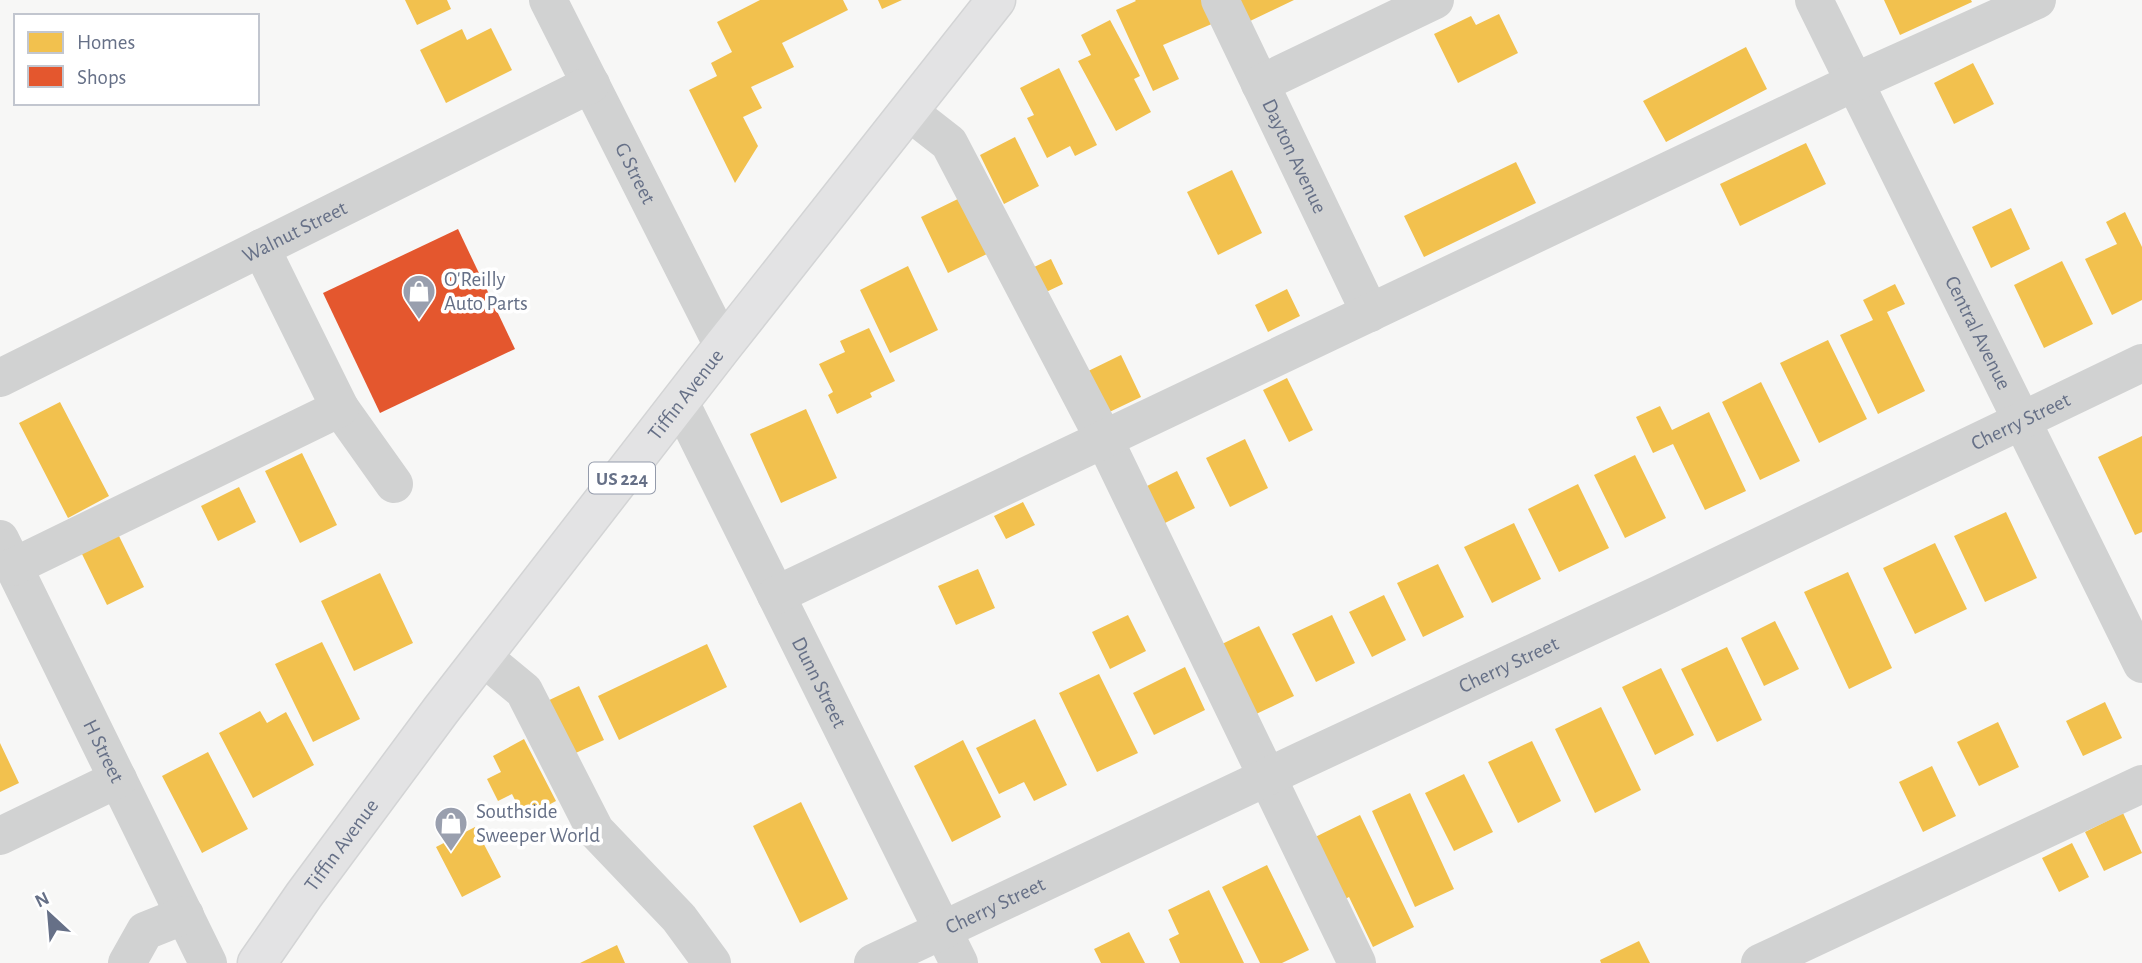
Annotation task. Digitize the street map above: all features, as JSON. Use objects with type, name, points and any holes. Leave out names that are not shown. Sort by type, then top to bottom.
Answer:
[{"type":"highway","name":"Tiffin Avenue","points":[[257,963],[320,873],[483,657],[723,346],[996,0]]},
{"type":"street","name":"G Street","points":[[548,0],[723,346]]},
{"type":"street","name":"Dayton Avenue","points":[[1220,0],[1370,313]]},
{"type":"street","points":[[1260,84],[1436,0]]},
{"type":"street","name":"Central Avenue","points":[[1814,0],[2142,664]]},
{"type":"street","points":[[776,595],[1855,82],[2037,0]]},
{"type":"street","name":"Walnut Street","points":[[0,379],[591,84]]},
{"type":"street","points":[[908,111],[948,143],[1104,439],[1357,963]]},
{"type":"street","points":[[261,248],[340,408],[394,484]]},
{"type":"street","name":"Cherry Street","points":[[873,963],[951,946],[1266,777],[1660,594],[2142,363]]},
{"type":"street","name":"Dunn Street","points":[[680,402],[951,946]]},
{"type":"street","points":[[7,553],[340,408]]},
{"type":"street","name":"H Street","points":[[7,553],[208,963]]},
{"type":"street","points":[[483,657],[524,691],[595,830],[679,918],[712,963]]},
{"type":"street","points":[[0,836],[118,779]]},
{"type":"street","points":[[1760,963],[2142,783]]},
{"type":"street","points":[[127,963],[145,931],[185,915]]},
{"type":"building: Homes","points":[[405,0],[447,0],[451,9],[417,25]]},
{"type":"building: Homes","points":[[760,0],[843,0],[848,10],[782,43],[794,67],[751,87],[762,108],[743,117],[758,146],[735,183],[689,90],[717,76],[711,63],[732,52],[717,22]]},
{"type":"building: Homes","points":[[878,0],[902,0],[882,9]]},
{"type":"building: Homes","points":[[1135,0],[1204,0],[1214,23],[1163,45],[1179,79],[1153,91],[1116,10]]},
{"type":"building: Homes","points":[[1237,0],[1294,0],[1248,22]]},
{"type":"building: Homes","points":[[1884,0],[1971,0],[1972,2],[1900,35]]},
{"type":"building: Homes","points":[[1499,14],[1518,53],[1458,83],[1434,34],[1471,16],[1476,25]]},
{"type":"building: Homes","points":[[1110,20],[1140,76],[1134,79],[1151,112],[1116,131],[1078,61],[1091,55],[1081,35]]},
{"type":"building: Homes","points":[[491,28],[512,70],[446,103],[420,50],[462,29],[467,40]]},
{"type":"building: Homes","points":[[1746,47],[1767,89],[1666,142],[1643,101]]},
{"type":"building: Homes","points":[[1973,63],[1994,104],[1954,124],[1934,83]]},
{"type":"building: Homes","points":[[1059,68],[1097,145],[1075,156],[1070,146],[1047,158],[1027,118],[1034,115],[1020,88]]},
{"type":"building: Homes","points":[[1015,137],[1039,186],[1004,204],[980,155]]},
{"type":"building: Homes","points":[[1806,143],[1826,184],[1740,226],[1720,184]]},
{"type":"building: Homes","points":[[1516,162],[1536,203],[1424,257],[1404,216]]},
{"type":"building: Homes","points":[[1232,170],[1262,233],[1218,255],[1187,192]]},
{"type":"building: Homes","points":[[964,196],[991,252],[948,273],[921,217]]},
{"type":"building: Homes","points":[[2011,208],[2030,249],[1991,268],[1972,227]]},
{"type":"building: Homes","points":[[2125,212],[2142,247],[2142,300],[2112,315],[2085,259],[2117,244],[2106,222]]},
{"type":"building: Homes","points":[[1051,259],[1063,284],[1044,293],[1032,268]]},
{"type":"building: Homes","points":[[2062,261],[2093,324],[2044,348],[2014,285]]},
{"type":"building: Homes","points":[[908,266],[938,330],[890,353],[860,290]]},
{"type":"building: Homes","points":[[1895,284],[1905,304],[1887,312],[1925,391],[1878,414],[1840,335],[1873,320],[1863,300]]},
{"type":"building: Homes","points":[[1287,289],[1300,316],[1268,332],[1255,305]]},
{"type":"building: Homes","points":[[869,328],[895,381],[870,393],[872,397],[837,414],[828,395],[833,392],[819,364],[845,352],[840,341]]},
{"type":"building: Homes","points":[[1828,340],[1867,419],[1819,443],[1780,363]]},
{"type":"building: Homes","points":[[1121,355],[1141,397],[1101,416],[1080,375]]},
{"type":"building: Homes","points":[[1287,378],[1313,430],[1289,442],[1263,390]]},
{"type":"building: Homes","points":[[1761,382],[1800,461],[1760,480],[1722,402]]},
{"type":"building: Homes","points":[[60,402],[109,496],[68,518],[19,423]]},
{"type":"building: Homes","points":[[1660,406],[1672,430],[1709,412],[1746,491],[1705,510],[1673,444],[1653,453],[1636,417]]},
{"type":"building: Homes","points":[[806,409],[837,478],[781,503],[750,434]]},
{"type":"building: Homes","points":[[2142,436],[2142,532],[2135,535],[2098,457]]},
{"type":"building: Homes","points":[[1245,439],[1268,488],[1230,507],[1206,458]]},
{"type":"building: Homes","points":[[302,453],[337,525],[300,543],[265,471]]},
{"type":"building: Homes","points":[[1635,455],[1666,518],[1625,538],[1594,475]]},
{"type":"building: Homes","points":[[1177,471],[1195,508],[1155,528],[1137,491]]},
{"type":"building: Homes","points":[[1578,484],[1609,548],[1559,572],[1528,509]]},
{"type":"building: Homes","points":[[239,487],[256,522],[218,541],[201,506]]},
{"type":"building: Homes","points":[[1023,502],[1035,525],[1006,539],[994,516]]},
{"type":"building: Homes","points":[[2006,512],[2037,578],[1985,602],[1954,536]]},
{"type":"building: Homes","points":[[1514,523],[1541,579],[1492,603],[1464,547]]},
{"type":"building: Homes","points":[[118,534],[144,587],[107,605],[81,552]]},
{"type":"building: Homes","points":[[1935,543],[1967,609],[1915,634],[1883,568]]},
{"type":"building: Homes","points":[[1438,564],[1464,617],[1423,637],[1397,583]]},
{"type":"building: Homes","points":[[978,569],[995,608],[956,625],[938,586]]},
{"type":"building: Homes","points":[[1848,572],[1892,668],[1849,689],[1804,592]]},
{"type":"building: Homes","points":[[380,573],[413,643],[354,671],[321,601]]},
{"type":"building: Homes","points":[[1384,595],[1406,640],[1372,657],[1349,612]]},
{"type":"building: Homes","points":[[1128,615],[1146,651],[1110,669],[1092,632]]},
{"type":"building: Homes","points":[[1332,615],[1355,663],[1316,682],[1292,634]]},
{"type":"building: Homes","points":[[1775,621],[1799,669],[1764,686],[1741,638]]},
{"type":"building: Homes","points":[[1259,626],[1294,696],[1254,715],[1220,645]]},
{"type":"building: Homes","points":[[322,642],[360,719],[313,742],[275,664]]},
{"type":"building: Homes","points":[[707,644],[727,687],[619,740],[598,696]]},
{"type":"building: Homes","points":[[1727,647],[1762,720],[1717,742],[1681,669]]},
{"type":"building: Homes","points":[[1185,667],[1205,710],[1154,735],[1133,693]]},
{"type":"building: Homes","points":[[1661,668],[1694,735],[1655,755],[1622,687]]},
{"type":"building: Homes","points":[[1099,674],[1138,753],[1097,772],[1059,693]]},
{"type":"building: Homes","points":[[579,686],[604,740],[567,757],[543,703]]},
{"type":"building: Homes","points":[[2105,702],[2122,738],[2083,756],[2066,721]]},
{"type":"building: Homes","points":[[1601,707],[1641,790],[1595,813],[1555,729]]},
{"type":"building: Homes","points":[[260,711],[267,723],[286,712],[314,765],[253,798],[219,733]]},
{"type":"building: Homes","points":[[1035,719],[1067,785],[1034,801],[1024,782],[999,794],[976,748]]},
{"type":"building: Homes","points":[[1998,722],[2019,767],[1979,786],[1957,742]]},
{"type":"building: Homes","points":[[524,739],[556,801],[524,818],[512,794],[498,801],[487,779],[501,772],[493,756]]},
{"type":"building: Homes","points":[[963,740],[1001,817],[952,842],[914,766]]},
{"type":"building: Homes","points":[[1532,741],[1561,801],[1518,823],[1488,762]]},
{"type":"building: Homes","points":[[0,743],[19,783],[0,792]]},
{"type":"building: Homes","points":[[208,752],[248,829],[202,853],[162,776]]},
{"type":"building: Homes","points":[[1932,766],[1956,816],[1923,832],[1899,782]]},
{"type":"building: Homes","points":[[1464,774],[1493,832],[1454,851],[1425,793]]},
{"type":"building: Homes","points":[[1410,793],[1454,889],[1415,907],[1372,811]]},
{"type":"building: Homes","points":[[801,802],[848,899],[800,923],[753,826]]},
{"type":"building: Homes","points":[[2123,813],[2142,853],[2104,871],[2085,832]]},
{"type":"building: Homes","points":[[1360,815],[1414,927],[1373,947],[1349,897],[1337,903],[1307,841]]},
{"type":"building: Homes","points":[[475,827],[501,877],[462,897],[436,847]]},
{"type":"building: Homes","points":[[2072,843],[2089,877],[2059,892],[2042,858]]},
{"type":"building: Homes","points":[[1267,865],[1309,950],[1282,963],[1260,963],[1222,887]]},
{"type":"building: Homes","points":[[1209,890],[1244,963],[1180,963],[1169,939],[1179,934],[1168,910]]},
{"type":"building: Homes","points":[[1129,932],[1145,963],[1101,963],[1094,949]]},
{"type":"building: Homes","points":[[1639,941],[1650,963],[1601,963],[1600,960]]},
{"type":"building: Homes","points":[[617,945],[625,963],[580,963]]},
{"type":"building: Shops","name":"O'Reilly Auto Parts","points":[[458,229],[515,349],[380,413],[323,293]]},
{"type":"place","name":"O'Reilly Auto Parts","points":[[419,321]]},
{"type":"place","name":"Southside Sweeper World","points":[[451,853]]}]
